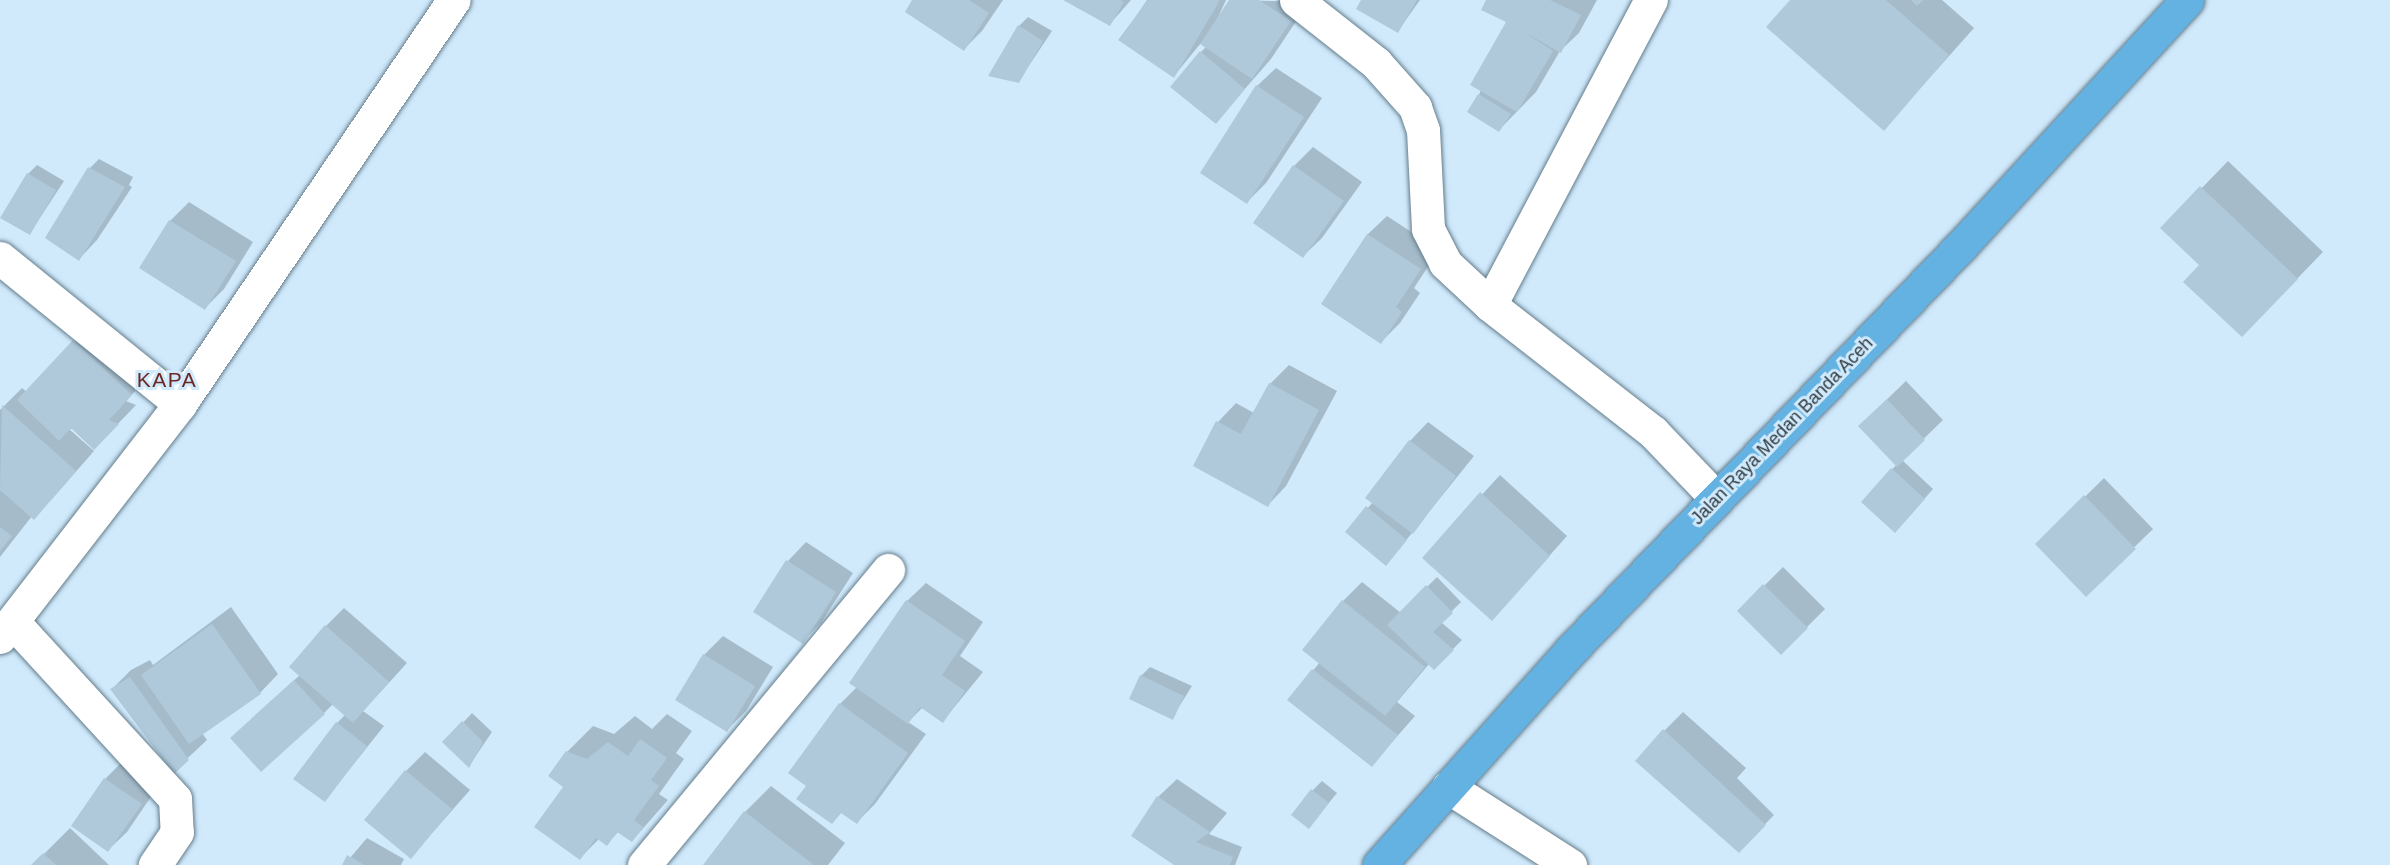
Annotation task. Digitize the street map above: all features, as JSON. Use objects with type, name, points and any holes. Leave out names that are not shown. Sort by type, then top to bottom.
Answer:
[{"type":"highway","name":"Jalan Raya Medan Banda Aceh","points":[[1379,865],[1571,650],[1961,246],[2187,0]]},
{"type":"street","points":[[155,865],[177,832],[175,799],[7,629],[180,404],[454,0]]},
{"type":"street","points":[[1296,0],[1376,63],[1415,107],[1423,130],[1428,229],[1445,263],[1490,305],[1653,432],[1716,498]]},
{"type":"street","points":[[1490,305],[1651,0]]},
{"type":"street","points":[[0,258],[180,404]]},
{"type":"street","points":[[644,865],[888,570]]},
{"type":"street","points":[[1448,787],[1570,865]]},
{"type":"building","points":[[912,0],[969,0],[989,13],[964,51],[905,12]]},
{"type":"building","points":[[1063,0],[1120,0],[1124,2],[1110,26]]},
{"type":"building","points":[[1148,0],[1220,0],[1174,78],[1118,40]]},
{"type":"building","points":[[1229,0],[1259,0],[1291,21],[1252,79],[1200,44]]},
{"type":"building","points":[[1361,0],[1417,0],[1398,33],[1356,9]]},
{"type":"building","points":[[1486,0],[1550,0],[1581,15],[1561,53],[1524,32],[1553,51],[1517,112],[1470,85],[1506,22],[1481,10]]},
{"type":"building","points":[[1790,0],[1886,0],[1949,55],[1884,131],[1766,27]]},
{"type":"building","points":[[1911,0],[1923,0],[1917,6]]},
{"type":"building","points":[[1018,25],[1043,41],[1019,83],[988,76]]},
{"type":"building","points":[[1200,51],[1245,89],[1216,124],[1170,87]]},
{"type":"building","points":[[1256,85],[1304,117],[1247,204],[1200,173]]},
{"type":"building","points":[[1478,94],[1511,114],[1499,132],[1467,112]]},
{"type":"building","points":[[1293,165],[1344,201],[1303,258],[1253,223]]},
{"type":"building","points":[[88,167],[125,187],[79,261],[45,238]]},
{"type":"building","points":[[27,173],[56,190],[30,235],[0,218]]},
{"type":"building","points":[[2200,186],[2298,279],[2242,337],[2183,282],[2199,265],[2160,228]]},
{"type":"building","points":[[169,220],[236,261],[205,310],[139,268]]},
{"type":"building","points":[[1367,234],[1421,269],[1396,307],[1402,312],[1381,344],[1321,304]]},
{"type":"building","points":[[73,340],[132,395],[109,420],[119,424],[94,450],[71,428],[59,441],[17,400]]},
{"type":"building","points":[[1269,383],[1319,410],[1268,507],[1193,466],[1216,421],[1241,434]]},
{"type":"building","points":[[1887,399],[1925,440],[1897,467],[1858,426]]},
{"type":"building","points":[[2,405],[76,471],[34,520],[0,490]]},
{"type":"building","points":[[1409,440],[1456,476],[1413,534],[1365,498]]},
{"type":"building","points":[[1891,468],[1925,499],[1895,533],[1861,502]]},
{"type":"building","points":[[1480,492],[1550,556],[1492,621],[1422,558]]},
{"type":"building","points":[[2084,495],[2136,549],[2086,597],[2035,544]]},
{"type":"building","points":[[1366,506],[1407,540],[1386,566],[1345,532]]},
{"type":"building","points":[[0,527],[12,536],[0,551]]},
{"type":"building","points":[[786,560],[836,592],[803,644],[753,612]]},
{"type":"building","points":[[1763,584],[1808,628],[1781,655],[1737,611]]},
{"type":"building","points":[[1426,585],[1453,613],[1433,632],[1454,650],[1434,670],[1387,625]]},
{"type":"building","points":[[906,600],[965,641],[942,675],[965,691],[943,723],[920,707],[908,724],[849,683]]},
{"type":"building","points":[[1342,600],[1425,667],[1385,716],[1302,650]]},
{"type":"building","points":[[212,624],[261,694],[189,744],[141,675]]},
{"type":"building","points":[[325,625],[389,682],[353,723],[289,667]]},
{"type":"building","points":[[703,654],[755,686],[727,732],[675,700]]},
{"type":"building","points":[[1312,669],[1398,735],[1372,767],[1287,700]]},
{"type":"building","points":[[1140,675],[1184,696],[1173,720],[1129,699]]},
{"type":"building","points":[[130,677],[189,760],[174,774],[110,689]]},
{"type":"building","points":[[294,680],[325,714],[261,772],[230,738]]},
{"type":"building","points":[[839,703],[908,753],[857,824],[841,813],[832,824],[796,799],[806,786],[788,773]]},
{"type":"building","points":[[462,721],[483,742],[469,768],[442,742]]},
{"type":"building","points":[[336,722],[367,746],[325,802],[293,779]]},
{"type":"building","points":[[1663,729],[1766,825],[1739,853],[1635,761]]},
{"type":"building","points":[[640,739],[667,758],[651,780],[659,786],[634,820],[643,827],[632,842],[617,832],[607,846],[596,838],[580,860],[534,827],[563,787],[548,776],[566,751],[587,759],[608,742],[628,756]]},
{"type":"building","points":[[405,770],[452,809],[411,859],[364,820]]},
{"type":"building","points":[[104,778],[142,804],[108,852],[71,826]]},
{"type":"building","points":[[1311,789],[1329,803],[1309,829],[1291,815]]},
{"type":"building","points":[[1157,796],[1210,832],[1196,842],[1233,857],[1230,865],[1174,865],[1131,836]]},
{"type":"building","points":[[744,811],[814,865],[703,865]]},
{"type":"building","points":[[43,853],[56,865],[31,865]]},
{"type":"building","points":[[347,855],[364,865],[342,865]]},
{"type":"district","name":"KAPA","points":[[167,380]]}]
